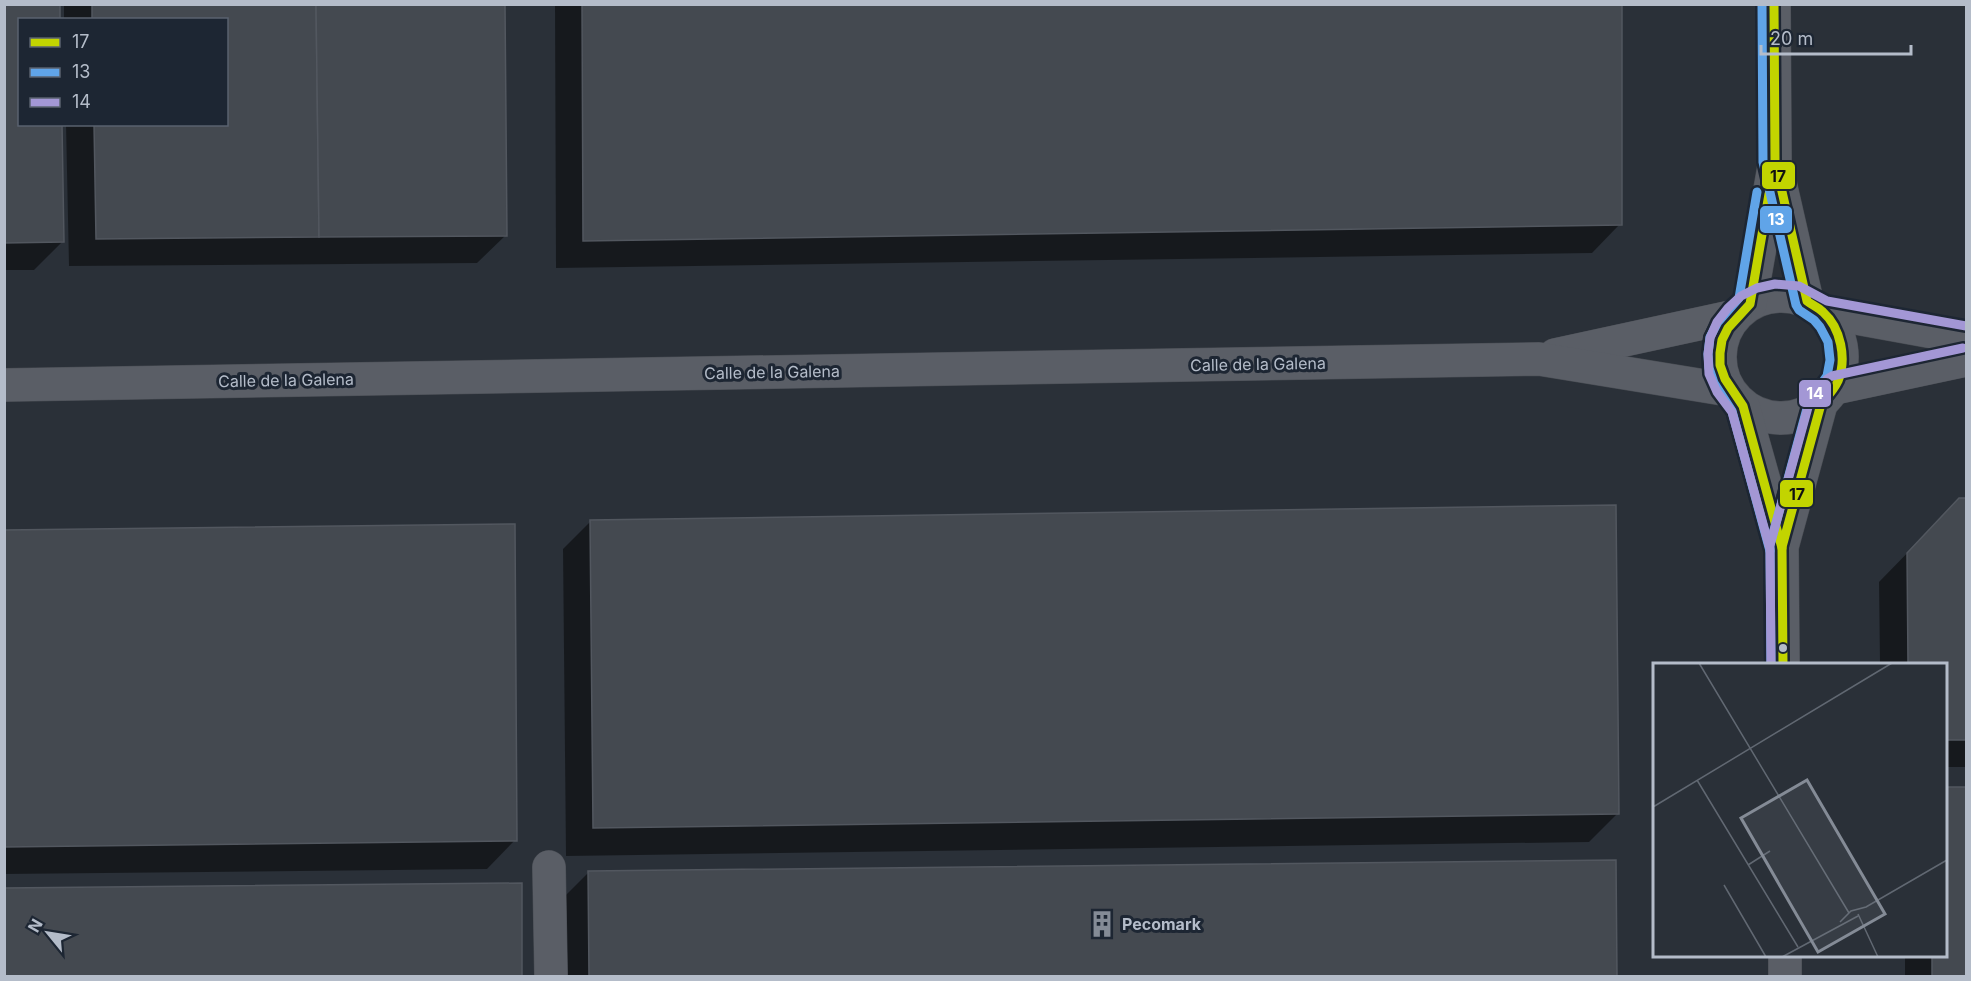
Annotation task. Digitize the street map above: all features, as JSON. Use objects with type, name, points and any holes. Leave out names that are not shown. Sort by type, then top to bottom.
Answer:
[{"type":"street","points":[[1743,310],[1775,161],[1774,4]]},
{"type":"street","points":[[1775,161],[1815,307],[1835,327],[1842,347],[1842,368],[1828,396],[1782,547]]},
{"type":"street","points":[[1783,663],[1782,547],[1736,398],[1721,371],[1720,351],[1725,332],[1743,310],[1769,296],[1788,296],[1815,307],[1966,338]]},
{"type":"street","name":"Calle de la Galena","points":[[1539,359],[1743,310]]},
{"type":"street","name":"Calle de la Galena","points":[[4,385],[1539,359],[1736,398]]},
{"type":"street","points":[[1736,398],[1761,416],[1783,419],[1803,415],[1828,396],[1966,360]]},
{"type":"street","points":[[549,867],[552,976]]},
{"type":"street","points":[[1785,957],[1785,976]]},
{"type":"building","points":[[4,4],[60,4],[60,18],[18,18],[18,126],[62,126],[64,242],[4,243]]},
{"type":"building","points":[[92,4],[316,4],[319,237],[96,239],[94,126],[228,126],[228,18],[92,18]]},
{"type":"building","points":[[316,4],[505,4],[507,236],[319,237]]},
{"type":"building","points":[[582,4],[1622,4],[1622,225],[583,241]]},
{"type":"building","points":[[1959,498],[1966,498],[1966,740],[1947,740],[1947,663],[1908,663],[1907,553]]},
{"type":"building","points":[[1616,505],[1619,814],[593,828],[590,520]]},
{"type":"building","points":[[515,524],[517,841],[4,847],[4,530]]},
{"type":"building","points":[[1947,787],[1966,787],[1966,976],[1932,976],[1932,957],[1947,957]]},
{"type":"building","name":"Pecomark","points":[[1616,860],[1617,976],[589,976],[588,871]]},
{"type":"building","points":[[522,883],[522,976],[4,976],[4,888]]},
{"type":"transit line","name":"13","points":[[1762,4],[1763,162],[1796,305],[1820,327],[1828,342],[1830,360],[1827,376],[1809,401],[1770,545],[1771,663]]},
{"type":"transit line","name":"17","points":[[1774,4],[1775,161],[1807,301],[1821,310],[1834,326],[1842,354],[1838,381],[1821,404],[1782,547],[1783,663]]},
{"type":"transit line","name":"13","points":[[1757,192],[1739,298],[1718,322],[1710,337],[1708,354],[1709,368],[1714,383],[1732,411],[1770,551]]},
{"type":"transit line","name":"17","points":[[1769,194],[1750,304],[1728,328],[1722,340],[1720,365],[1725,379],[1743,406],[1782,548]]},
{"type":"transit line","name":"14","points":[[1771,663],[1770,549],[1732,412],[1717,392],[1709,374],[1710,338],[1717,322],[1741,296],[1757,288],[1775,284],[1799,286],[1827,301],[1966,326]]},
{"type":"transit line","name":"14","points":[[1770,545],[1810,400],[1827,379],[1832,376],[1963,348]]},
{"type":"place","name":"Pecomark","points":[[1102,924]]}]
